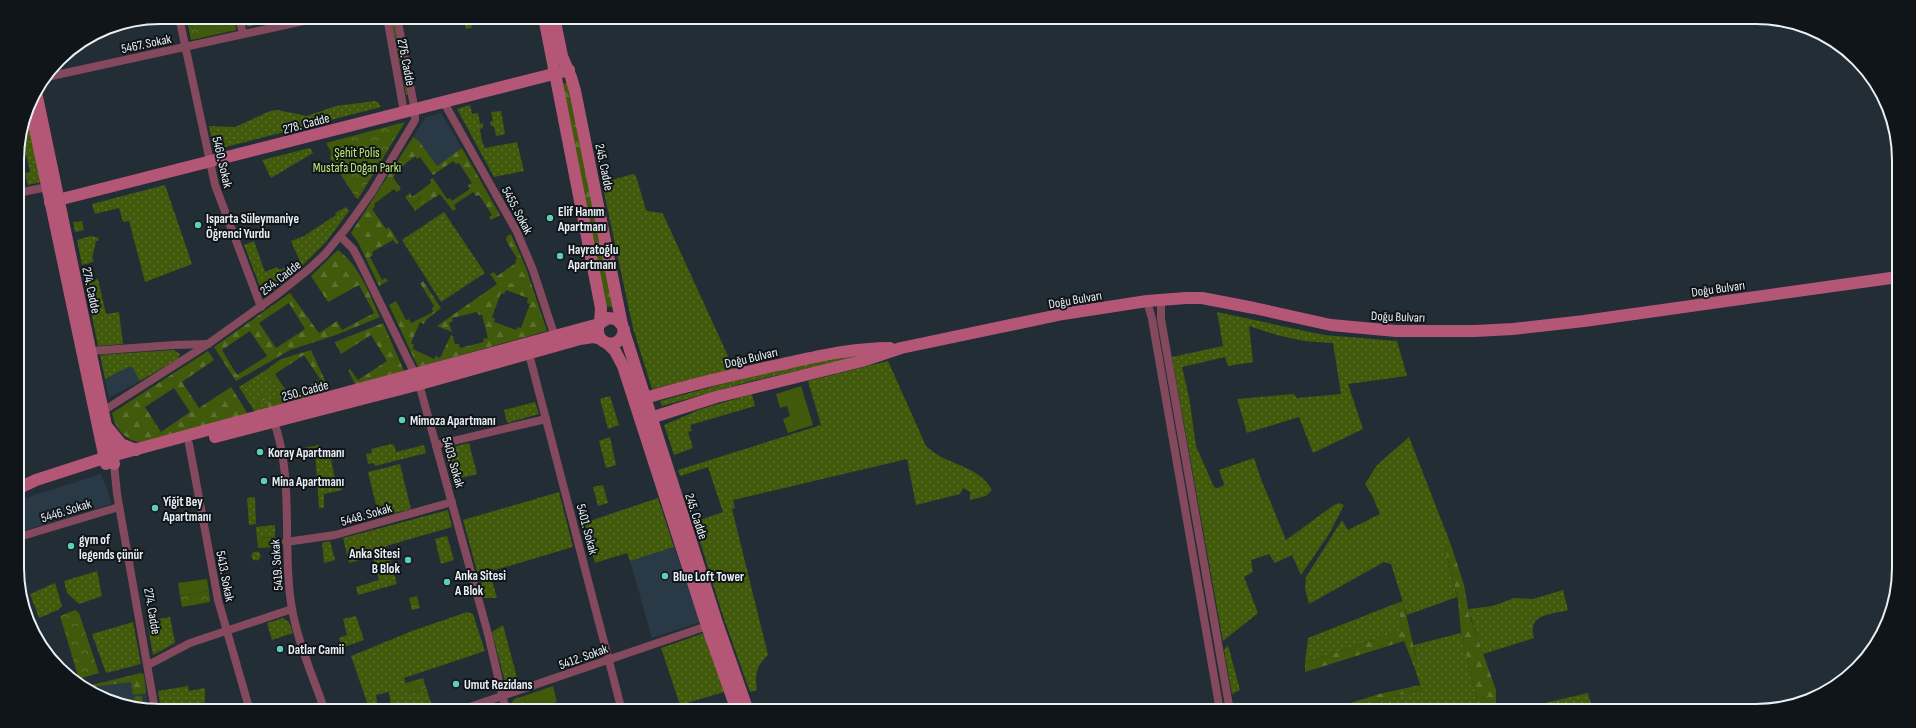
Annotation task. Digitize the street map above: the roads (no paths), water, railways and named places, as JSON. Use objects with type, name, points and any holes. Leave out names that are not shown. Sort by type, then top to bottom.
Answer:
[{"type":"street","name":"5460. Sokak","points":[[181,24],[217,191],[261,307]]},
{"type":"street","points":[[241,24],[243,34]]},
{"type":"street","name":"5467. Sokak","points":[[54,76],[289,24]]},
{"type":"street","name":"276. Cadde","points":[[389,24],[410,110]]},
{"type":"street","name":"276. Cadde","points":[[398,24],[410,110]]},
{"type":"street","points":[[545,24],[601,308],[598,334],[604,341],[611,344],[622,338],[623,327],[620,322],[612,318],[604,320],[600,324]]},
{"type":"street","name":"245. Cadde","points":[[555,24],[560,50],[569,70],[575,91],[639,399]]},
{"type":"street","name":"278. Cadde","points":[[54,201],[569,70]]},
{"type":"street","name":"274. Cadde","points":[[37,101],[54,201],[117,494],[154,704]]},
{"type":"street","name":"5455. Sokak","points":[[443,101],[519,237],[555,337]]},
{"type":"street","name":"254. Cadde","points":[[103,411],[208,344],[261,307],[309,269],[340,236],[372,192],[415,120],[410,110]]},
{"type":"street","name":"274. Cadde","points":[[32,114],[47,187],[54,201],[91,351],[106,426],[109,461]]},
{"type":"street","points":[[24,192],[47,187]]},
{"type":"street","name":"5403. Sokak","points":[[340,236],[358,256],[416,380],[452,502],[505,704]]},
{"type":"street","name":"Doğu Bulvarı","points":[[646,419],[748,389],[862,361],[901,348],[1063,314],[1147,301],[1186,298],[1217,300],[1318,322],[1375,330],[1494,331],[1584,321],[1892,278]]},
{"type":"street","points":[[1161,300],[1161,319],[1229,704]]},
{"type":"street","points":[[1147,301],[1152,319],[1219,704]]},
{"type":"street","name":"250. Cadde","points":[[416,380],[600,324]]},
{"type":"street","name":"250. Cadde","points":[[24,490],[109,461],[136,450],[273,418],[416,380],[529,354],[586,338],[604,341]]},
{"type":"street","name":"245. Cadde","points":[[604,341],[620,358],[639,399],[712,624],[736,704]]},
{"type":"street","points":[[91,351],[208,344]]},
{"type":"street","name":"Doğu Bulvarı","points":[[639,399],[736,374],[831,353],[857,349],[901,348]]},
{"type":"street","name":"5401. Sokak","points":[[529,354],[620,704]]},
{"type":"street","name":"250. Cadde","points":[[24,486],[36,480],[109,461],[189,444],[273,418]]},
{"type":"street","name":"5419. Sokak","points":[[273,418],[280,438],[284,461],[286,542],[292,609],[323,704]]},
{"type":"street","points":[[436,445],[546,418]]},
{"type":"street","points":[[106,426],[122,444],[136,450]]},
{"type":"street","name":"5413. Sokak","points":[[189,444],[218,600],[248,704]]},
{"type":"street","name":"5448. Sokak","points":[[286,542],[335,535],[452,502]]},
{"type":"street","name":"5446. Sokak","points":[[24,535],[119,506]]},
{"type":"street","points":[[148,665],[190,643],[292,609]]},
{"type":"street","name":"245. Cadde","points":[[712,624],[745,704]]},
{"type":"street","name":"5412. Sokak","points":[[479,704],[712,624]]},
{"type":"place","name":"Elif Hanım Apartmanı","points":[[550,218]]},
{"type":"place","name":"Isparta Süleymaniye Öğrenci Yurdu","points":[[198,225]]},
{"type":"place","name":"Hayratoğlu Apartmanı","points":[[560,256]]},
{"type":"place","name":"Mimoza Apartmanı","points":[[402,420]]},
{"type":"place","name":"Koray Apartmanı","points":[[260,452]]},
{"type":"place","name":"Mina Apartmanı","points":[[264,481]]},
{"type":"place","name":"Yiğit Bey Apartmanı","points":[[155,508]]},
{"type":"place","name":"gym of legends çünür","points":[[71,546]]},
{"type":"place","name":"Anka Sitesi B Blok","points":[[408,560]]},
{"type":"place","name":"Blue Loft Tower","points":[[665,576]]},
{"type":"place","name":"Anka Sitesi A Blok","points":[[447,582]]},
{"type":"place","name":"Datlar Camii","points":[[280,649]]},
{"type":"place","name":"Umut Rezidans","points":[[456,684]]},
{"type":"park label","name":"Şehit Polis Mustafa Doğan Parkı","points":[[357,160]]}]
